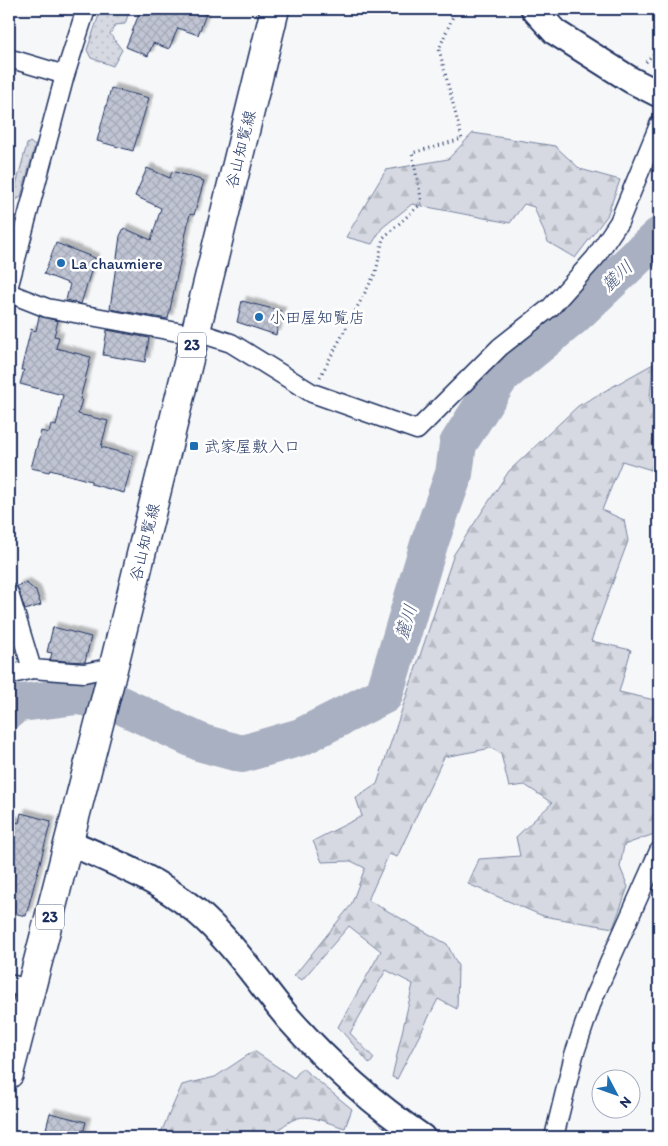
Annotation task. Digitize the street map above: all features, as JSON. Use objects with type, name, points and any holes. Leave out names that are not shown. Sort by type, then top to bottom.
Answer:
[{"type":"main road","name":"谷山知覧線","points":[[9,1074],[19,986],[68,842],[112,674],[275,9]]},
{"type":"street","points":[[9,285],[65,75],[86,9]]},
{"type":"street","points":[[534,9],[555,32],[631,80],[659,94]]},
{"type":"street","points":[[15,60],[65,75]]},
{"type":"street","points":[[9,293],[47,308],[194,335],[203,334],[231,342],[312,394],[417,430],[500,347],[550,306],[595,258],[619,222],[659,125]]},
{"type":"street","points":[[9,593],[32,669]]},
{"type":"street","points":[[9,675],[32,669],[112,674]]},
{"type":"street","points":[[68,842],[140,874],[195,910],[216,931],[316,1048],[365,1093],[422,1137]]},
{"type":"street","points":[[554,1137],[574,1055],[593,998],[659,851]]},
{"type":"path","points":[[312,394],[376,272],[382,238],[422,203],[412,153],[462,139],[439,49],[456,9]]},
{"type":"green space","points":[[101,9],[128,9],[129,12],[125,24],[115,25],[110,34],[122,50],[113,66],[91,58],[87,50]]},
{"type":"green space","points":[[473,133],[555,146],[580,169],[620,180],[607,216],[575,258],[548,242],[534,207],[524,204],[510,223],[412,204],[382,228],[372,244],[346,237],[386,170],[448,159]]},
{"type":"green space","points":[[30,142],[35,146],[21,197],[13,202],[9,202],[9,191],[15,189],[27,144]]},
{"type":"green space","points":[[653,364],[650,399],[659,428],[659,470],[658,472],[622,461],[602,510],[624,520],[628,541],[591,641],[631,650],[619,692],[659,701],[659,829],[654,834],[624,845],[620,867],[628,887],[613,928],[543,916],[468,884],[479,859],[520,856],[516,837],[552,803],[525,785],[509,787],[501,754],[492,748],[444,757],[397,857],[389,854],[368,900],[447,944],[458,966],[457,1009],[438,999],[397,1079],[392,1077],[413,984],[386,970],[350,1033],[374,1058],[370,1064],[338,1027],[381,951],[349,926],[302,980],[294,976],[351,905],[365,868],[351,861],[322,862],[313,841],[362,816],[356,798],[377,784],[454,554],[509,471],[578,406]]},
{"type":"green space","points":[[254,1051],[294,1078],[302,1068],[352,1109],[345,1128],[305,1117],[290,1121],[271,1137],[159,1137],[182,1085],[215,1077]]},
{"type":"building","points":[[141,9],[208,9],[198,35],[178,28],[169,49],[153,43],[148,56],[126,47]]},
{"type":"building","points":[[111,88],[149,98],[133,151],[97,141]]},
{"type":"building","points":[[147,168],[170,178],[172,171],[204,181],[194,215],[190,214],[168,319],[110,309],[120,236],[124,228],[151,240],[161,208],[135,196]]},
{"type":"building","points":[[56,243],[95,258],[81,304],[66,300],[70,284],[44,274]]},
{"type":"building","name":"小田屋知覧店","points":[[242,301],[281,311],[276,335],[237,322]]},
{"type":"building","points":[[39,316],[58,321],[54,336],[59,337],[56,348],[91,357],[78,414],[108,421],[101,447],[134,456],[124,493],[91,484],[91,481],[50,470],[49,472],[31,468],[41,431],[49,433],[51,424],[56,426],[63,395],[20,384],[24,370],[21,370],[31,329],[36,331]]},
{"type":"building","points":[[107,330],[149,338],[145,362],[103,355]]},
{"type":"building","points":[[26,583],[36,591],[41,605],[25,610],[17,586]]},
{"type":"building","points":[[53,627],[91,637],[85,662],[50,660],[52,653],[47,652]]},
{"type":"building","points":[[21,813],[51,821],[26,916],[9,912],[9,820],[19,823]]},
{"type":"building","points":[[50,1113],[86,1122],[82,1137],[44,1137]]},
{"type":"waterway","name":"麓川","points":[[9,710],[13,704],[77,696],[114,702],[202,743],[242,754],[301,737],[384,695],[429,544],[454,474],[458,444],[501,376],[574,316],[659,236]]},
{"type":"place","name":"La chaumiere","points":[[61,263]]},
{"type":"place","name":"小田屋知覧店","points":[[259,317]]},
{"type":"place","name":"武家屋敷入口","points":[[194,446]]}]
